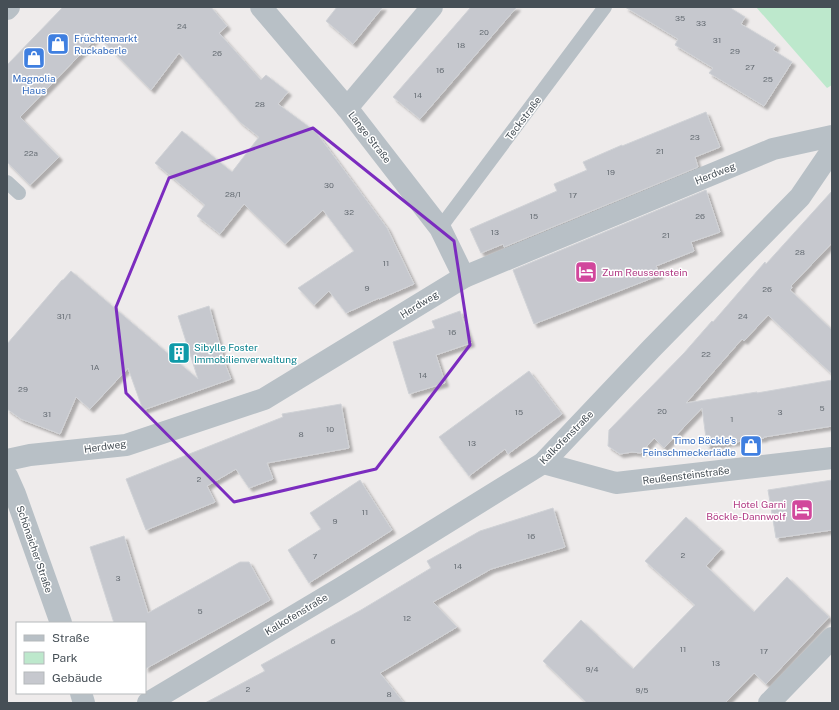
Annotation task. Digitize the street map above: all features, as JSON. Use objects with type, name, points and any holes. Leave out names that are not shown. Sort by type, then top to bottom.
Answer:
[{"type":"street","name":"Lange Straße","points":[[261,7],[347,108],[440,228],[464,277]]},
{"type":"street","points":[[347,108],[432,7]]},
{"type":"street","name":"Herdweg","points":[[7,460],[30,455],[126,445],[264,399],[464,277],[773,149],[832,136]]},
{"type":"street","name":"Kalkofenstraße","points":[[148,703],[341,588],[543,463],[651,349],[800,198],[832,150]]},
{"type":"street","name":"Reußensteinstraße","points":[[543,463],[616,483],[832,458]]},
{"type":"street","name":"Schönaicher Straße","points":[[7,476],[16,494],[61,622]]},
{"type":"street","points":[[769,703],[832,638]]},
{"type":"street","name":"Kalkofenstraße","points":[[146,690],[152,691],[196,674]]},
{"type":"lane","name":"Teckstraße","points":[[440,228],[605,7]]},
{"type":"lane","points":[[7,182],[20,194]]},
{"type":"highlighted area","points":[[313,128],[454,241],[470,345],[376,469],[234,502],[126,393],[116,307],[169,178]]},
{"type":"green space","points":[[756,7],[832,7],[832,85],[827,88]]},
{"type":"building","points":[[63,7],[211,7],[227,26],[219,33],[261,80],[266,75],[288,92],[278,104],[316,132],[387,228],[414,284],[346,313],[329,291],[314,305],[298,288],[354,251],[323,210],[285,244],[244,204],[220,234],[197,216],[205,205],[155,163],[182,131],[232,172],[259,137],[240,122],[179,53],[151,90],[98,36],[20,117],[59,157],[30,185],[7,162],[7,65]]},
{"type":"building","points":[[337,7],[383,7],[353,44],[326,21]]},
{"type":"building","points":[[471,7],[517,7],[420,119],[393,97]]},
{"type":"building","points":[[625,7],[729,7],[745,17],[741,24],[776,45],[773,50],[792,62],[764,106],[709,73],[713,68],[675,45],[678,39]]},
{"type":"building","points":[[706,112],[720,147],[695,157],[698,167],[504,247],[503,244],[481,253],[470,229],[557,191],[554,184],[587,170],[583,162]]},
{"type":"building","name":"Zum Reussenstein","points":[[706,190],[720,232],[691,242],[694,251],[656,266],[660,275],[534,324],[513,270]]},
{"type":"building","points":[[832,191],[832,243],[791,286],[792,288],[790,290],[832,330],[832,374],[768,315],[744,341],[742,339],[686,403],[832,380],[832,426],[707,446],[702,408],[664,448],[654,438],[641,453],[632,452],[620,454],[608,446],[609,430],[684,353],[712,321],[713,322],[765,262],[766,264]]},
{"type":"building","points":[[71,271],[198,379],[178,316],[209,306],[225,364],[231,379],[143,410],[128,368],[90,409],[76,397],[60,434],[21,419],[7,409],[7,344]]},
{"type":"building","points":[[460,311],[471,343],[436,355],[445,383],[409,394],[393,342],[435,328],[432,321]]},
{"type":"building","points":[[529,371],[562,414],[508,454],[505,449],[469,476],[439,437]]},
{"type":"building","points":[[341,404],[349,448],[267,463],[273,479],[249,488],[236,469],[207,486],[215,502],[146,530],[126,479],[283,417],[282,414]]},
{"type":"building","points":[[360,480],[392,530],[309,583],[288,550],[321,529],[310,513]]},
{"type":"building","name":"Hotel Garni Böckle-Dannwolf","points":[[832,480],[832,530],[776,538],[768,490]]},
{"type":"building","points":[[553,508],[565,547],[491,569],[433,602],[457,627],[380,673],[404,703],[205,703],[265,671],[261,665],[361,610],[431,568],[427,561],[480,531]]},
{"type":"building","points":[[686,517],[721,549],[706,566],[754,612],[787,577],[829,617],[766,684],[754,673],[725,703],[587,703],[543,661],[581,620],[633,669],[695,605],[645,561]]},
{"type":"building","points":[[124,536],[148,613],[240,562],[249,562],[270,600],[146,668],[146,622],[114,622],[90,547]]},
{"type":"place","name":"Früchtemarkt Ruckaberle","points":[[58,44]]},
{"type":"place","name":"Magnolia Haus","points":[[34,58]]},
{"type":"place","name":"Zum Reussenstein","points":[[586,272]]},
{"type":"place","name":"Sibylle Foster Immobilienverwaltung","points":[[179,353]]},
{"type":"place","name":"Timo Böckle's Feinschmeckerlädle","points":[[751,446]]},
{"type":"place","name":"Hotel Garni Böckle-Dannwolf","points":[[802,510]]}]
